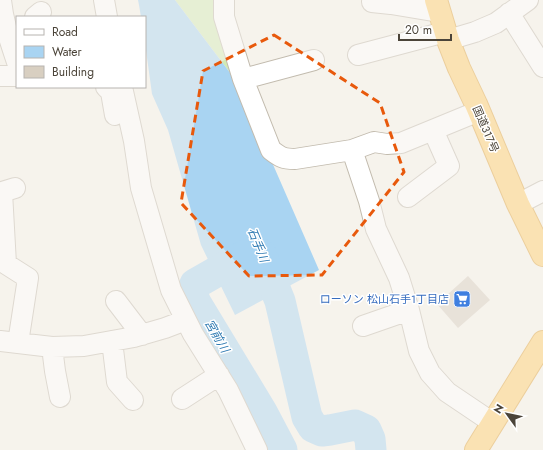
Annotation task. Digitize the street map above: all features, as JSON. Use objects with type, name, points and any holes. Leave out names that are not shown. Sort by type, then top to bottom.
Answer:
[{"type":"highway","name":"国道317号","points":[[442,21],[459,68],[479,111],[518,204],[543,255]]},
{"type":"highway","points":[[476,450],[543,342]]},
{"type":"street","points":[[1,0],[3,16],[16,59]]},
{"type":"street","points":[[104,0],[108,16]]},
{"type":"street","points":[[224,0],[224,17],[243,79],[271,150],[280,157],[295,159],[352,150],[374,142],[387,144],[401,143],[479,111]]},
{"type":"street","points":[[372,2],[391,4],[475,32],[496,23],[528,0]]},
{"type":"street","points":[[509,13],[543,67]]},
{"type":"street","points":[[358,55],[442,21]]},
{"type":"street","points":[[243,79],[314,60]]},
{"type":"street","points":[[0,76],[16,76]]},
{"type":"street","points":[[107,88],[111,92],[116,118],[121,128],[134,141]]},
{"type":"street","points":[[122,88],[134,141],[141,188],[171,290],[193,334],[228,390],[257,450]]},
{"type":"street","points":[[408,197],[449,166],[433,130]]},
{"type":"street","points":[[352,150],[370,200],[376,228],[399,278],[419,351],[430,373],[447,392],[493,423]]},
{"type":"street","points":[[15,188],[2,192],[6,264],[28,278],[9,342],[52,347],[84,346],[142,335],[186,320]]},
{"type":"street","points":[[518,204],[543,191]]},
{"type":"street","points":[[116,301],[142,335]]},
{"type":"street","points":[[363,326],[409,310]]},
{"type":"street","points":[[112,341],[117,382],[133,400]]},
{"type":"street","points":[[52,347],[54,371],[60,397]]},
{"type":"street","points":[[182,399],[219,375]]},
{"type":"highlighted area","points":[[274,35],[380,103],[404,172],[322,275],[249,276],[181,203],[203,71]]},
{"type":"green space","points":[[175,0],[215,0],[237,82]]},
{"type":"water","points":[[138,0],[175,0],[237,82],[319,270],[235,315],[201,245],[168,130],[152,94],[146,50],[146,16],[141,16]]},
{"type":"building","points":[[468,276],[490,300],[458,328],[437,304]]},
{"type":"waterway","name":"宮前川","points":[[251,252],[195,284],[192,293],[196,303],[262,412],[282,450]]},
{"type":"waterway","name":"石手川","points":[[261,254],[280,301],[307,417],[313,427],[322,431],[355,425],[366,430],[370,439],[371,450]]},
{"type":"place","name":"ローソン 松山石手1丁目店","points":[[462,299]]}]
